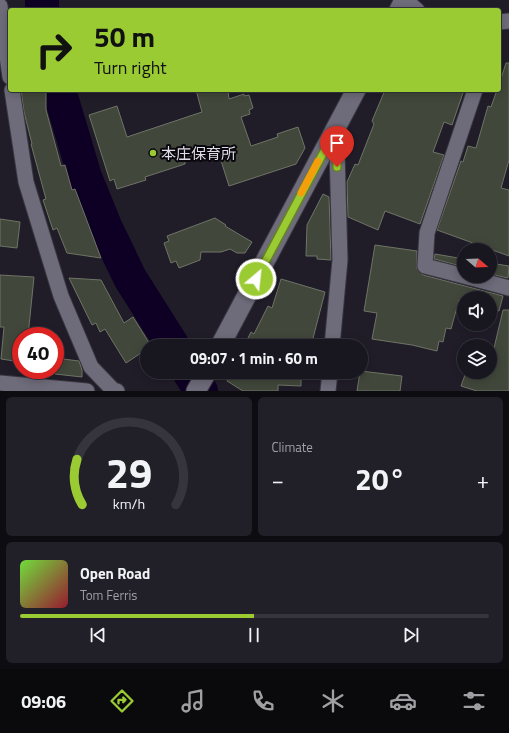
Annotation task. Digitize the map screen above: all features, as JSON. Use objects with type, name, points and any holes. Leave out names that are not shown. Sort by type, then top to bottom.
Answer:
[{"type":"street","points":[[405,0],[415,8]]},
{"type":"street","points":[[0,6],[8,63]]},
{"type":"street","points":[[12,92],[26,182],[61,296],[91,367],[113,391]]},
{"type":"street","points":[[224,339],[355,92]]},
{"type":"street","points":[[457,274],[425,266],[427,232],[474,92]]},
{"type":"street","points":[[328,144],[337,151],[340,260],[333,339]]},
{"type":"street","points":[[490,283],[509,288]]},
{"type":"street","points":[[328,391],[329,379]]},
{"type":"street","points":[[0,383],[87,391]]},
{"type":"building","points":[[506,63],[509,63],[509,160],[501,188],[509,190],[509,256],[497,252],[497,243],[473,243],[437,230],[461,161],[463,162],[468,146],[476,148],[488,106],[491,107],[496,92],[501,92],[501,79]]},
{"type":"building","points":[[21,92],[46,92],[46,110],[61,166],[65,165],[72,190],[75,189],[101,258],[67,253],[57,228],[53,230],[43,200],[46,199],[24,112]]},
{"type":"building","points":[[197,92],[228,92],[229,99],[244,94],[244,96],[249,95],[253,108],[249,110],[250,114],[241,117],[251,146],[278,137],[277,134],[298,127],[305,148],[296,164],[229,186],[218,151],[185,161],[185,164],[145,177],[146,180],[117,189],[114,179],[110,181],[89,115],[117,106],[127,137],[202,112]]},
{"type":"building","points":[[384,92],[463,92],[452,125],[444,122],[433,152],[444,155],[420,224],[385,211],[378,230],[348,217],[347,182],[355,164],[358,165],[374,124],[372,121]]},
{"type":"building","points":[[323,194],[329,197],[331,260],[317,259],[317,256],[306,256],[307,225]]},
{"type":"building","points":[[215,218],[226,225],[225,226],[252,242],[245,253],[237,253],[230,249],[221,252],[201,252],[200,260],[179,268],[176,261],[171,263],[164,243],[169,241],[167,236]]},
{"type":"building","points":[[0,219],[20,222],[17,248],[0,246]]},
{"type":"building","points":[[375,245],[417,251],[417,269],[423,275],[484,291],[457,291],[457,307],[451,329],[446,328],[443,342],[439,341],[437,351],[412,345],[372,339],[377,313],[364,311]]},
{"type":"building","points":[[435,254],[457,258],[457,265],[434,259]]},
{"type":"building","points":[[497,264],[509,266],[508,278],[497,276]]},
{"type":"building","points":[[0,275],[34,277],[29,327],[12,327],[12,361],[1,359],[4,327],[0,327]]},
{"type":"building","points":[[69,278],[101,280],[124,323],[133,317],[147,339],[140,339],[140,354],[126,363],[105,329],[100,332],[96,323],[92,325]]},
{"type":"building","points":[[281,279],[325,292],[313,339],[248,339],[251,332],[254,334],[268,306],[272,308]]},
{"type":"building","points":[[497,294],[503,296],[499,311],[497,310]]},
{"type":"building","points":[[503,310],[509,310],[509,391],[477,391],[461,386],[464,379],[497,379],[496,339]]},
{"type":"building","points":[[64,359],[79,361],[82,370],[82,377],[64,375]]},
{"type":"building","points":[[368,372],[402,376],[400,391],[357,391],[359,379],[368,379]]},
{"type":"building","points":[[228,379],[301,379],[301,386],[278,385],[278,391],[243,391],[227,381]]},
{"type":"waterway","points":[[42,0],[42,8]]},
{"type":"waterway","points":[[60,92],[85,177],[105,226],[130,278],[169,339]]},
{"type":"waterway","points":[[193,379],[201,391]]},
{"type":"slow traffic","points":[[301,193],[318,161]]},
{"type":"place","name":"本庄保育所","points":[[153,153]]},
{"type":"route","points":[[256,279],[328,144],[337,151],[337,167]]}]
